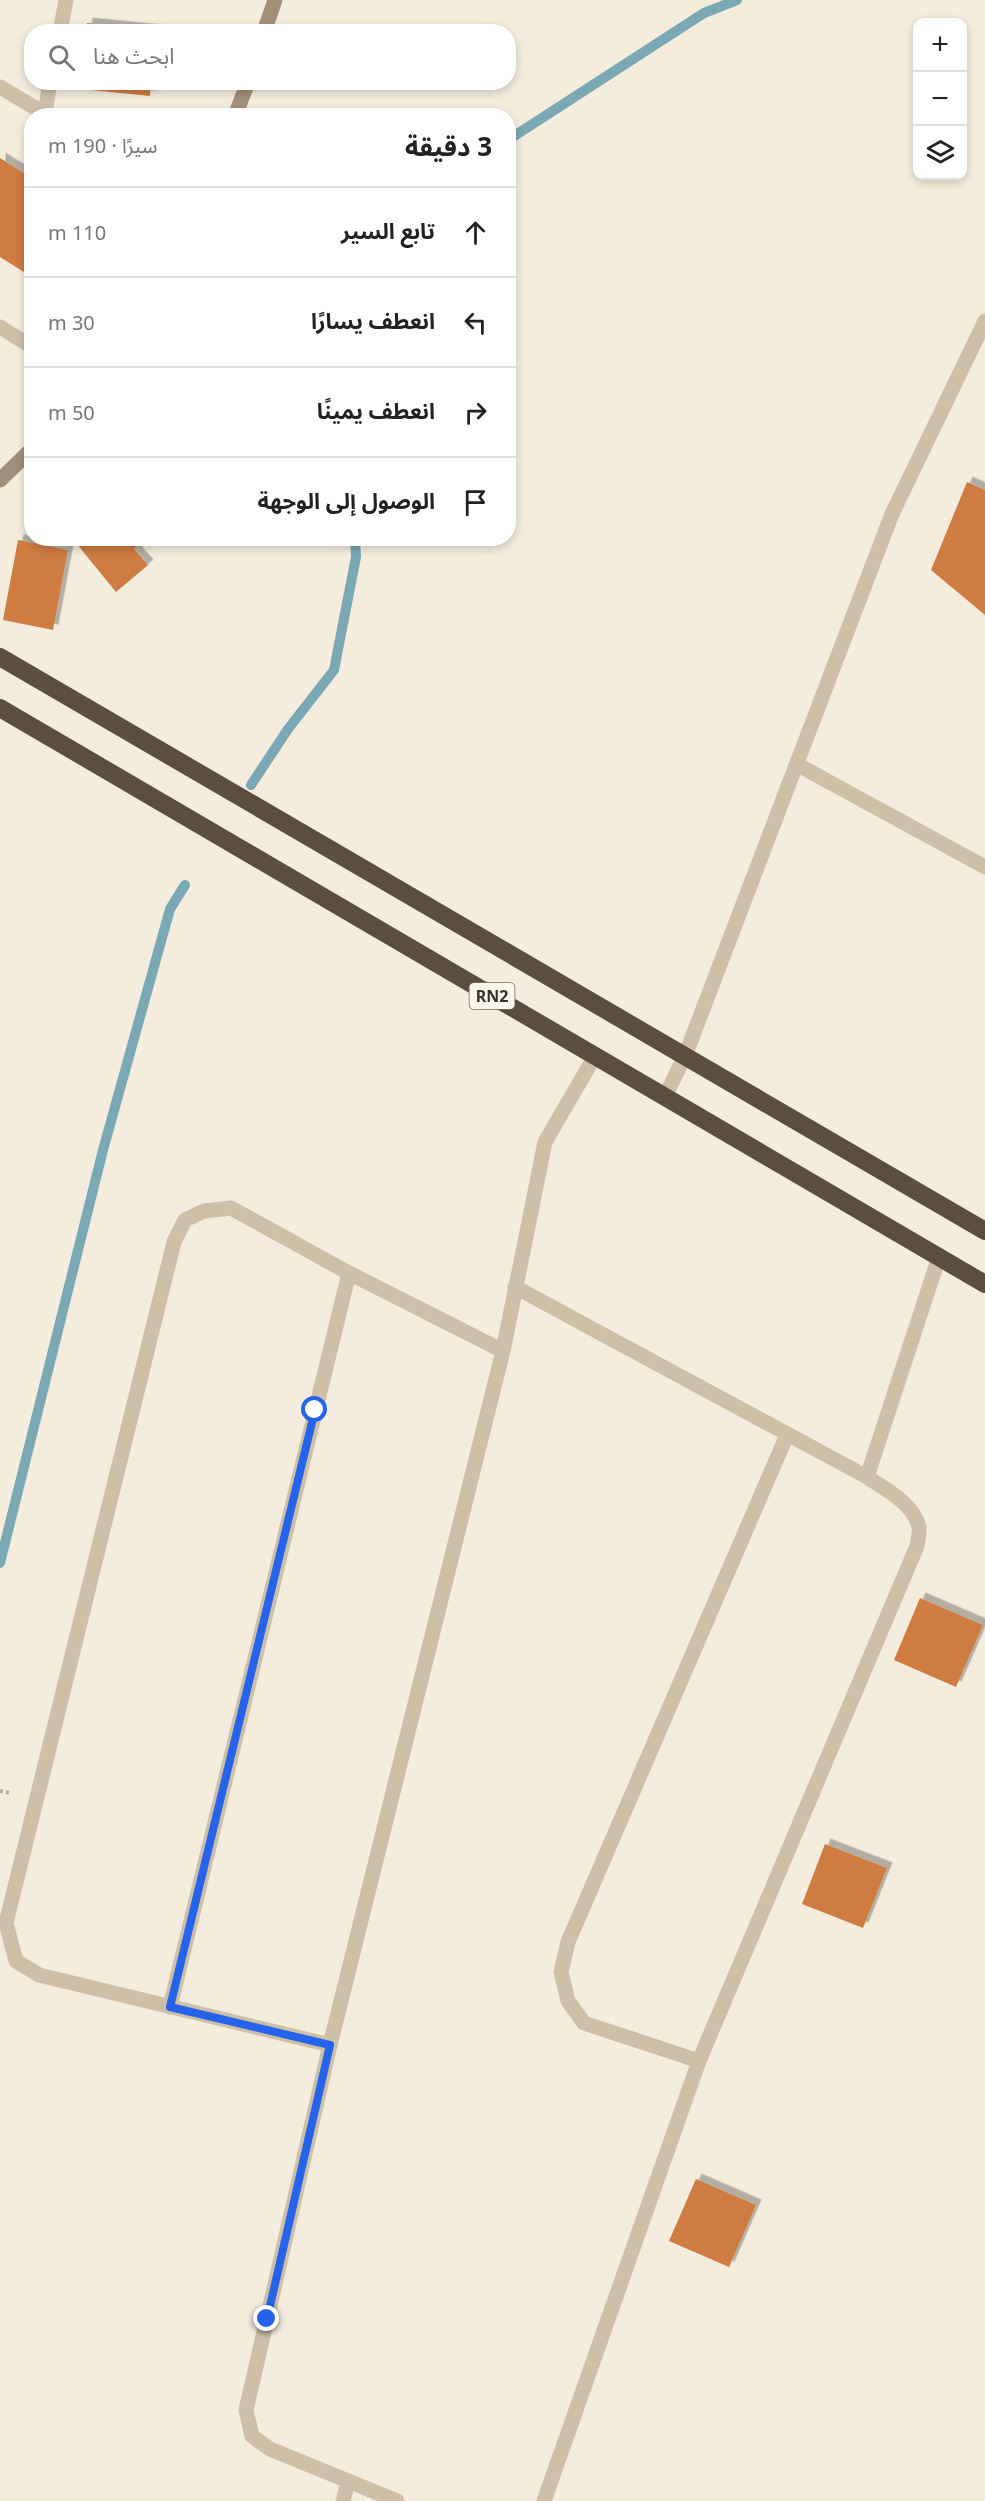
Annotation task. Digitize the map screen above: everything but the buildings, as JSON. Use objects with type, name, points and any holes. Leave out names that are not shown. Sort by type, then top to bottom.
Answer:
[{"type":"highway","name":"RN2","points":[[0,657],[985,1231]]},
{"type":"highway","name":"RN2","points":[[0,708],[985,1284]]},
{"type":"street","points":[[62,24],[66,0]]},
{"type":"street","points":[[267,24],[275,0]]},
{"type":"street","points":[[0,87],[37,108]]},
{"type":"street","points":[[48,108],[49,90]]},
{"type":"street","points":[[238,108],[245,90]]},
{"type":"street","points":[[665,1096],[685,1056],[892,514],[985,321]]},
{"type":"street","points":[[0,327],[24,342]]},
{"type":"street","points":[[0,480],[24,457]]},
{"type":"street","points":[[798,765],[985,867]]},
{"type":"street","points":[[397,2501],[270,2449],[252,2436],[246,2410],[330,2045],[503,1351],[545,1142],[595,1056]]},
{"type":"street","points":[[330,2045],[39,1975],[16,1961],[6,1923],[174,1242],[185,1220],[204,1211],[231,1208],[349,1273],[503,1351]]},
{"type":"street","points":[[867,1477],[939,1257]]},
{"type":"street","points":[[170,2007],[349,1273]]},
{"type":"street","points":[[515,1287],[867,1477],[899,1498],[919,1528],[917,1546],[699,2061],[544,2501]]},
{"type":"street","points":[[699,2061],[584,2023],[568,2001],[561,1972],[568,1942],[787,1435]]},
{"type":"street","points":[[343,2501],[348,2482]]},
{"type":"waterway","points":[[516,135],[704,13],[737,0]]},
{"type":"waterway","points":[[251,785],[288,729],[334,670],[356,557],[355,546]]},
{"type":"waterway","points":[[0,1563],[103,1150],[170,909],[185,885]]},
{"type":"route","points":[[267,2319],[330,2045],[170,2007],[315,1410]]}]
